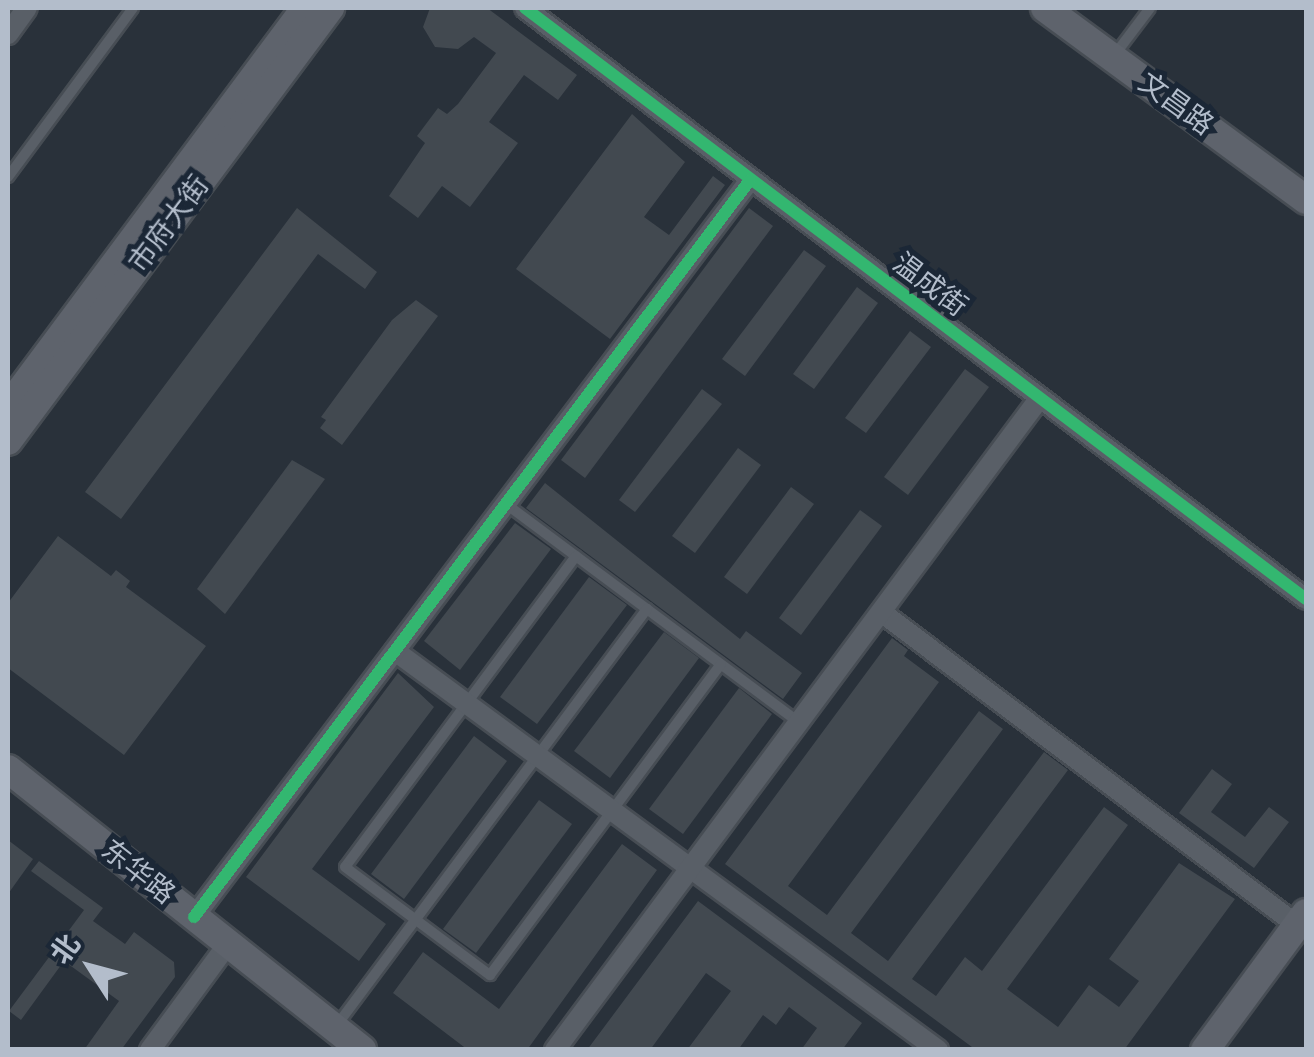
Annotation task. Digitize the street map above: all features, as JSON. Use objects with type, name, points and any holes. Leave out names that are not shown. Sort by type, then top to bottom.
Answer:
[{"type":"main road","name":"市府大街","points":[[8,407],[305,8]]},
{"type":"main road","name":"市府大街","points":[[8,441],[330,8]]},
{"type":"main road","name":"文昌路","points":[[1045,8],[1306,200]]},
{"type":"main road","name":"东华路","points":[[8,769],[362,1050]]},
{"type":"main road","points":[[1204,1050],[1302,919]]},
{"type":"street","points":[[8,34],[28,8]]},
{"type":"street","name":"温成街","points":[[525,8],[1306,599]]},
{"type":"street","points":[[194,917],[750,180]]},
{"type":"street","points":[[555,1050],[1040,399]]},
{"type":"street","points":[[881,612],[1302,919]]},
{"type":"street","points":[[395,651],[938,1050]]},
{"type":"street","points":[[150,1050],[228,944]]},
{"type":"lane","points":[[8,173],[134,8]]},
{"type":"lane","points":[[1112,57],[1150,8]]},
{"type":"lane","points":[[506,504],[799,722]]},
{"type":"lane","points":[[576,556],[345,867],[416,920],[490,975],[721,664]]},
{"type":"lane","points":[[334,1029],[647,609]]},
{"type":"building","points":[[430,8],[487,8],[577,75],[558,100],[524,75],[489,122],[518,143],[470,207],[442,186],[418,218],[389,196],[425,143],[417,136],[438,108],[447,114],[458,104],[496,53],[474,37],[458,49],[435,47],[423,27]]},
{"type":"building","points":[[632,114],[685,162],[644,217],[669,235],[713,176],[725,185],[610,339],[516,269]]},
{"type":"building","points":[[297,208],[377,272],[365,289],[318,254],[121,519],[85,492]]},
{"type":"building","points":[[749,208],[773,226],[585,478],[561,460]]},
{"type":"building","points":[[804,250],[826,266],[745,376],[722,359]]},
{"type":"building","points":[[857,287],[878,303],[814,389],[793,374]]},
{"type":"building","points":[[416,300],[438,316],[342,445],[320,428],[326,420],[321,417],[392,320]]},
{"type":"building","points":[[910,331],[931,347],[866,433],[845,418]]},
{"type":"building","points":[[965,369],[989,387],[908,495],[884,477]]},
{"type":"building","points":[[702,389],[722,404],[635,512],[619,500]]},
{"type":"building","points":[[738,448],[761,465],[695,553],[672,536]]},
{"type":"building","points":[[292,460],[325,479],[225,614],[197,589]]},
{"type":"building","points":[[545,483],[740,639],[746,631],[802,673],[783,699],[526,508]]},
{"type":"building","points":[[791,487],[814,504],[747,594],[724,577]]},
{"type":"building","points":[[860,510],[882,526],[801,635],[779,618]]},
{"type":"building","points":[[515,523],[551,549],[460,670],[424,641]]},
{"type":"building","points":[[58,536],[111,576],[116,570],[130,581],[126,587],[206,646],[124,755],[8,668],[8,603]]},
{"type":"building","points":[[589,577],[627,605],[537,724],[500,697]]},
{"type":"building","points":[[664,632],[699,658],[610,778],[574,751]]},
{"type":"building","points":[[892,638],[908,650],[904,656],[939,682],[788,886],[827,915],[979,711],[1003,729],[851,933],[888,961],[1044,752],[1068,770],[912,979],[936,996],[965,957],[982,971],[1104,807],[1128,825],[1007,989],[1058,1027],[1089,985],[1119,1007],[1139,981],[1109,959],[1179,863],[1235,899],[1124,1050],[976,1050],[725,864]]},
{"type":"building","points":[[398,673],[434,707],[312,869],[386,924],[359,961],[246,877]]},
{"type":"building","points":[[739,688],[772,714],[683,834],[649,809]]},
{"type":"building","points":[[474,736],[507,761],[404,899],[371,874]]},
{"type":"building","points":[[1212,769],[1232,784],[1211,812],[1245,837],[1269,807],[1289,822],[1254,868],[1179,813]]},
{"type":"building","points":[[539,800],[572,824],[476,953],[443,929]]},
{"type":"building","points":[[8,840],[33,859],[8,894]]},
{"type":"building","points":[[622,844],[657,870],[527,1050],[468,1050],[393,993],[423,952],[499,1009]]},
{"type":"building","points":[[39,861],[103,908],[93,921],[125,944],[134,932],[174,962],[175,977],[121,1050],[84,1050],[119,1001],[64,961],[21,1020],[9,1011],[84,910],[31,871]]},
{"type":"building","points":[[698,901],[862,1023],[842,1050],[801,1050],[817,1028],[789,1007],[776,1025],[763,1015],[738,1050],[687,1050],[731,991],[706,973],[650,1050],[587,1050]]},
{"type":"cycle path","points":[[525,8],[1306,599]]},
{"type":"cycle path","points":[[194,917],[750,180]]}]
